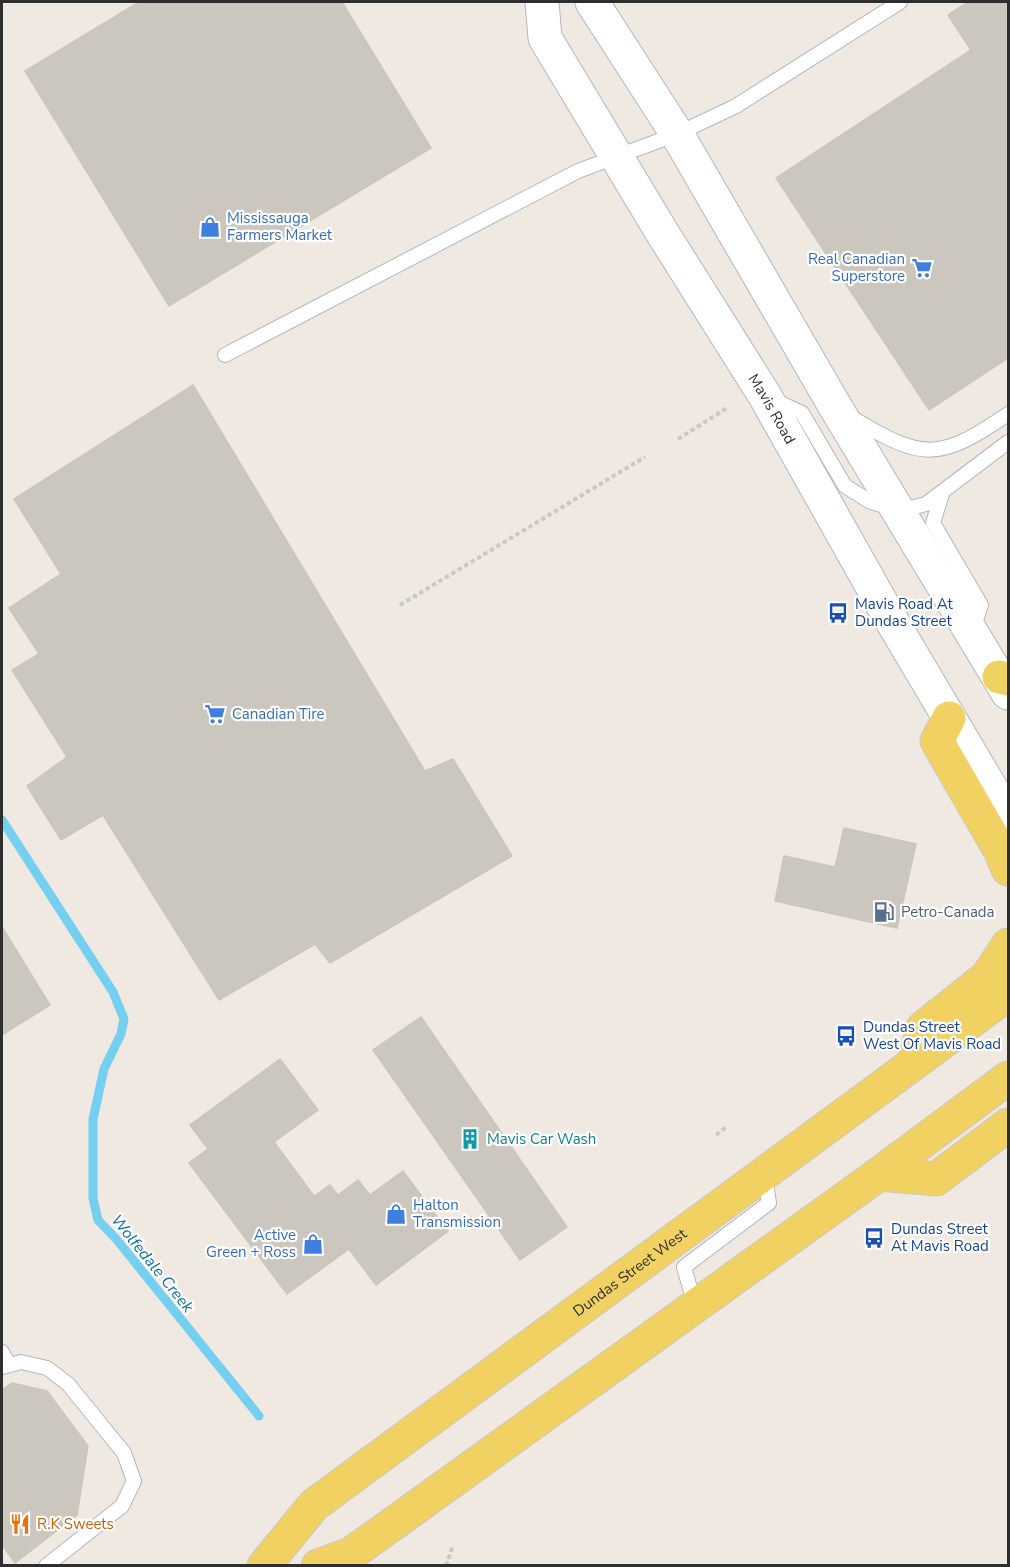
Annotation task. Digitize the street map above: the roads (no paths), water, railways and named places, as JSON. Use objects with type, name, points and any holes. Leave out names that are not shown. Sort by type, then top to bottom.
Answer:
[{"type":"main road","name":"Mavis Road","points":[[542,2],[545,38],[616,157],[765,396],[886,611],[1008,817]]},
{"type":"main road","points":[[592,2],[677,134],[836,408],[972,634],[1005,683]]},
{"type":"main road","points":[[949,718],[937,741],[1000,850],[1008,869]]},
{"type":"main road","points":[[914,1063],[923,1028],[987,977],[1008,945]]},
{"type":"main road","name":"Dundas Street West","points":[[264,1566],[314,1505],[1008,994]]},
{"type":"main road","points":[[318,1566],[351,1554],[879,1174],[1008,1078]]},
{"type":"main road","points":[[879,1174],[936,1179],[1008,1125]]},
{"type":"lane","points":[[225,355],[578,171],[677,134],[736,106],[900,2]]},
{"type":"lane","points":[[765,396],[802,413],[844,486],[869,501],[899,511],[926,504],[942,494],[1008,442]]},
{"type":"lane","points":[[836,408],[884,437],[915,449],[934,451],[956,446],[978,435],[1008,414]]},
{"type":"lane","points":[[942,494],[933,523],[981,605],[972,634]]},
{"type":"lane","points":[[695,1306],[684,1267],[769,1203],[765,1173]]},
{"type":"lane","points":[[2,1352],[5,1366],[21,1362],[47,1368],[68,1384],[124,1454],[135,1481],[122,1506],[46,1566]]},
{"type":"waterway","name":"Wolfedale Creek","points":[[2,820],[113,992],[124,1019],[121,1034],[104,1069],[93,1119],[93,1198],[98,1220],[117,1240],[259,1416]]},
{"type":"place","name":"Mississauga Farmers Market","points":[[210,227]]},
{"type":"place","name":"Real Canadian Superstore","points":[[922,268]]},
{"type":"place","name":"Mavis Road At Dundas Street","points":[[838,613]]},
{"type":"place","name":"Canadian Tire","points":[[215,714]]},
{"type":"place","name":"Petro-Canada","points":[[884,912]]},
{"type":"place","name":"Dundas Street West Of Mavis Road","points":[[846,1036]]},
{"type":"place","name":"Mavis Car Wash","points":[[470,1139]]},
{"type":"place","name":"Halton Transmission","points":[[396,1214]]},
{"type":"place","name":"Dundas Street At Mavis Road","points":[[874,1238]]},
{"type":"place","name":"Active Green + Ross","points":[[313,1244]]},
{"type":"place","name":"R.K Sweets","points":[[20,1524]]}]
